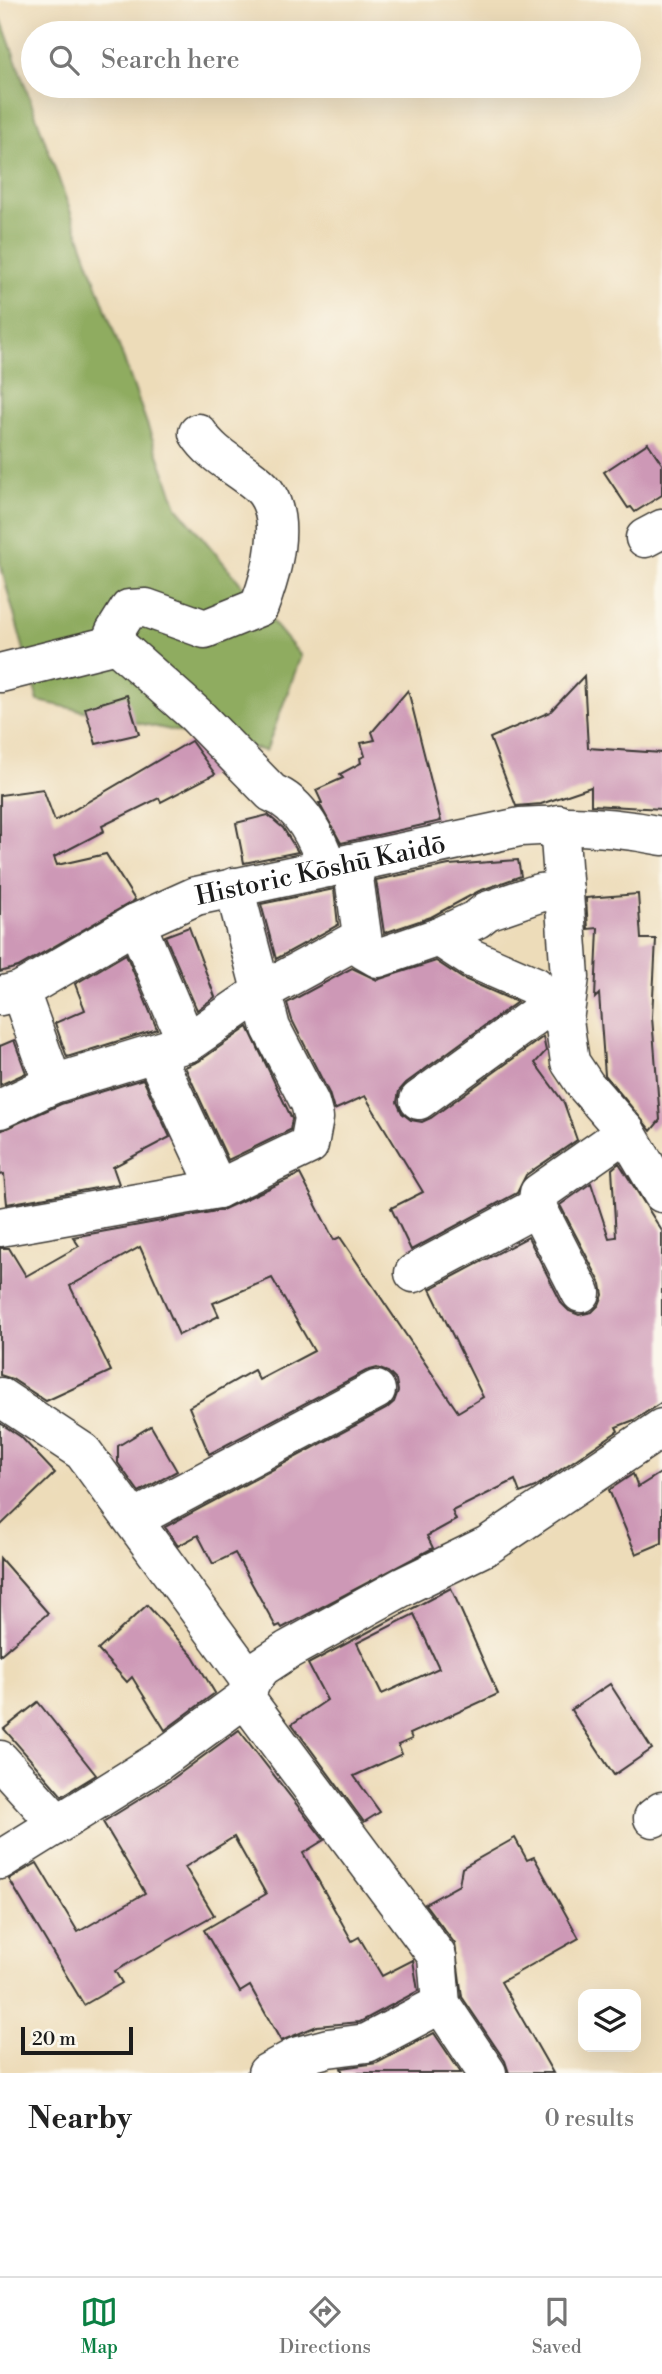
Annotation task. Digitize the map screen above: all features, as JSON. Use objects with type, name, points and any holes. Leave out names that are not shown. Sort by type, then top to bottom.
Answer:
[{"type":"street","points":[[198,433],[205,444],[260,485],[272,501],[275,533],[268,583],[259,607],[205,629],[146,608],[129,609],[114,633],[116,644],[195,714],[272,793],[283,797],[315,834],[340,866],[365,950],[378,958],[439,937],[477,919],[487,911],[539,893],[564,890]]},
{"type":"street","points":[[0,673],[116,644]]},
{"type":"street","points":[[419,1100],[556,1014],[570,977],[559,824]]},
{"type":"street","name":"Historic Kōshū Kaidō","points":[[10,994],[136,923],[196,897],[234,887],[520,827],[559,824],[620,828],[662,836]]},
{"type":"street","points":[[0,1227],[218,1189],[309,1145],[314,1118],[310,1103],[271,1028],[234,887]]},
{"type":"street","points":[[136,923],[172,1048]]},
{"type":"street","points":[[439,937],[471,958],[534,986],[556,1014],[570,1062],[586,1086],[626,1132],[662,1193]]},
{"type":"street","points":[[218,1189],[159,1062],[172,1048],[261,992],[353,942],[361,942]]},
{"type":"street","points":[[10,994],[53,1084]]},
{"type":"street","points":[[0,1109],[53,1084],[172,1048]]},
{"type":"street","points":[[581,1293],[537,1207],[539,1193],[626,1132]]},
{"type":"street","points":[[414,1273],[537,1207]]},
{"type":"street","points":[[134,1519],[376,1390]]},
{"type":"street","points":[[0,1397],[83,1451],[134,1519],[248,1690],[437,1956],[441,2004],[487,2073]]},
{"type":"street","points":[[0,1860],[159,1761],[248,1690],[262,1667],[288,1650],[404,1586],[488,1545],[662,1428]]},
{"type":"street","points":[[0,1760],[57,1823]]},
{"type":"street","points":[[267,2073],[298,2056],[328,2048],[367,2043],[441,2004]]},
{"type":"green space","points":[[0,16],[21,74],[21,98],[30,98],[177,507],[301,656],[266,751],[38,701],[0,563]]},
{"type":"building","points":[[648,443],[662,464],[662,495],[635,512],[631,507],[628,508],[604,472]]},
{"type":"building","points":[[584,676],[588,748],[662,753],[662,809],[591,805],[591,787],[541,804],[516,806],[490,738],[550,712]]},
{"type":"building","points":[[408,690],[441,821],[341,843],[319,803],[322,803],[316,790],[343,778],[340,774],[361,763],[360,758],[365,756],[361,743],[375,740],[372,732]]},
{"type":"building","points":[[127,695],[139,734],[96,744],[85,708]]},
{"type":"building","points":[[191,741],[215,774],[161,802],[159,798],[102,826],[104,831],[54,857],[57,865],[106,854],[135,900],[18,967],[0,972],[0,795],[43,789],[55,821]]},
{"type":"building","points":[[268,815],[283,828],[298,852],[244,863],[236,823]]},
{"type":"building","points":[[518,860],[521,876],[479,891],[431,917],[384,933],[376,880],[449,865]]},
{"type":"building","points":[[334,889],[338,925],[276,959],[261,904]]},
{"type":"building","points":[[638,894],[641,939],[656,939],[652,1017],[660,1120],[651,1131],[605,1075],[599,994],[595,998],[598,928],[588,929],[586,898]]},
{"type":"building","points":[[189,927],[215,997],[197,1010],[165,936]]},
{"type":"building","points":[[126,954],[157,1029],[67,1057],[55,1023],[85,1010],[75,984]]},
{"type":"building","points":[[436,961],[462,978],[517,1002],[406,1083],[399,1091],[397,1102],[402,1113],[411,1120],[422,1122],[431,1118],[543,1037],[546,1051],[535,1063],[564,1103],[577,1140],[526,1175],[517,1193],[411,1250],[391,1208],[423,1192],[365,1096],[334,1110],[329,1093],[292,1020],[287,1003],[352,968],[377,980]]},
{"type":"building","points":[[248,1027],[292,1119],[290,1130],[228,1160],[185,1067],[199,1061]]},
{"type":"building","points":[[14,1040],[26,1073],[0,1085],[0,1046]]},
{"type":"building","points":[[143,1079],[170,1137],[113,1167],[119,1184],[7,1204],[4,1174],[0,1175],[0,1131],[61,1104]]},
{"type":"building","points":[[619,1163],[662,1231],[662,1402],[634,1420],[616,1427],[618,1431],[535,1487],[520,1493],[515,1480],[452,1511],[456,1520],[427,1536],[433,1548],[282,1628],[280,1625],[276,1627],[235,1553],[213,1564],[198,1535],[178,1546],[165,1527],[386,1409],[394,1402],[398,1391],[396,1380],[388,1372],[377,1368],[366,1371],[209,1454],[189,1407],[254,1370],[259,1380],[314,1351],[272,1278],[213,1303],[219,1316],[179,1335],[140,1247],[70,1286],[111,1371],[46,1401],[12,1379],[0,1375],[0,1248],[9,1248],[26,1276],[79,1246],[73,1237],[222,1210],[300,1174],[334,1240],[340,1237],[458,1412],[483,1397],[430,1289],[528,1237],[562,1304],[579,1315],[592,1312],[603,1295],[601,1284],[560,1205],[591,1183],[609,1238],[616,1237],[612,1169]]},
{"type":"building","points":[[0,1423],[21,1437],[55,1473],[0,1526]]},
{"type":"building","points":[[151,1426],[177,1471],[139,1492],[118,1463],[118,1446]]},
{"type":"building","points":[[662,1472],[662,1543],[636,1554],[609,1490],[633,1474],[638,1487]]},
{"type":"building","points":[[0,1558],[48,1613],[0,1655]]},
{"type":"building","points":[[451,1588],[498,1694],[410,1734],[412,1739],[398,1745],[402,1754],[354,1776],[380,1812],[364,1822],[292,1724],[327,1700],[308,1664]],"holes":[[[414,1614],[439,1668],[382,1694],[357,1643]]]},
{"type":"building","points":[[147,1605],[193,1656],[215,1693],[165,1730],[132,1677],[127,1682],[98,1650]]},
{"type":"building","points":[[610,1684],[652,1749],[614,1775],[571,1710]]},
{"type":"building","points":[[38,1702],[96,1775],[62,1796],[4,1729]]},
{"type":"building","points":[[239,1730],[324,1840],[303,1853],[352,1941],[359,1937],[382,1976],[413,1960],[418,1991],[360,2022],[317,2026],[281,2041],[250,1986],[240,1992],[204,1930],[266,1894],[234,1837],[185,1867],[214,1915],[115,1971],[122,1983],[84,2005],[9,1879],[37,1863],[78,1932],[145,1893],[103,1822],[171,1780]]},
{"type":"building","points":[[515,1838],[527,1860],[534,1857],[579,1938],[501,1982],[553,2073],[509,2073],[505,2061],[462,1997],[455,1944],[425,1904],[459,1885],[462,1868]]},
{"type":"building","points":[[434,2033],[461,2073],[343,2073],[341,2068],[377,2063]]}]
